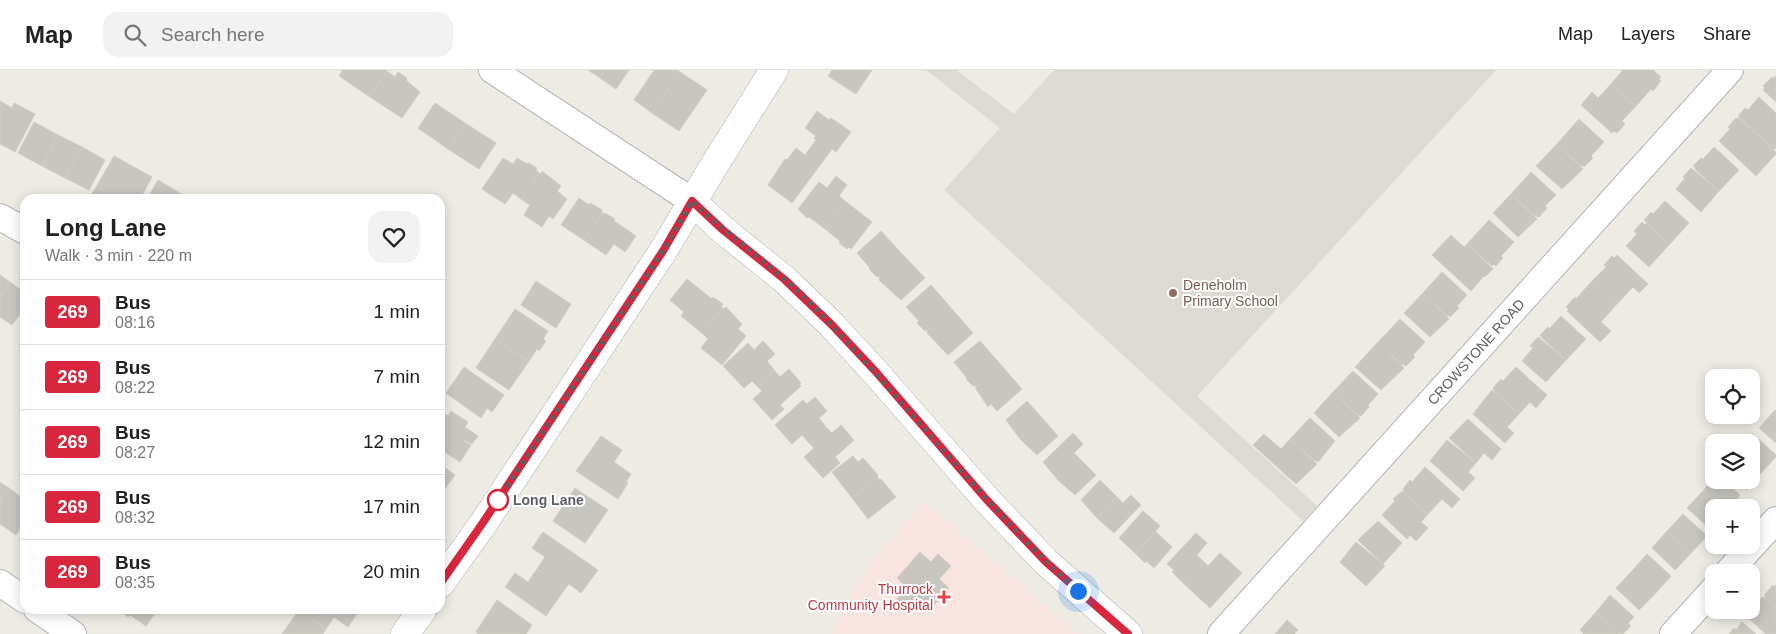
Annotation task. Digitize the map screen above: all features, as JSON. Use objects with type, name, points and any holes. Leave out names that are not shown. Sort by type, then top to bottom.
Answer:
[{"type":"street","points":[[492,70],[692,201],[723,230],[784,279],[825,318],[876,372],[986,499],[1046,562],[1128,634]]},
{"type":"street","points":[[445,577],[658,259],[774,70]]},
{"type":"street","name":"CROWSTONE ROAD","points":[[1221,634],[1730,70]]},
{"type":"street","points":[[0,217],[20,228]]},
{"type":"street","points":[[1735,564],[1776,520]]},
{"type":"street","points":[[0,583],[20,597]]},
{"type":"street","points":[[1673,634],[1705,599]]},
{"type":"street","points":[[44,614],[73,634]]},
{"type":"street","points":[[405,634],[419,614]]},
{"type":"shaded area","name":"Deneholm Primary School","points":[[926,70],[956,70],[1014,114],[1054,70],[1496,70],[1197,396],[1317,506],[1303,521],[944,190],[1000,128]]},
{"type":"shaded area","name":"Thurrock Community Hospital","points":[[924,501],[1078,634],[831,634],[872,561]]},
{"type":"building","points":[[343,70],[387,71],[370,97],[339,76]]},
{"type":"building","points":[[588,70],[605,70],[600,78]]},
{"type":"building","points":[[605,70],[629,70],[616,89],[600,78]]},
{"type":"building","points":[[654,70],[678,70],[680,72],[652,113],[634,100]]},
{"type":"building","points":[[832,70],[872,70],[856,94],[828,76]]},
{"type":"building","points":[[1623,70],[1653,70],[1661,77],[1659,79],[1661,81],[1636,106],[1611,84]]},
{"type":"building","points":[[387,71],[395,77],[398,72],[407,78],[406,80],[420,92],[402,118],[370,97]]},
{"type":"building","points":[[680,72],[707,90],[679,131],[652,113]]},
{"type":"building","points":[[1776,76],[1776,102],[1763,90],[1765,88],[1763,86],[1772,77]]},
{"type":"building","points":[[1611,84],[1636,106],[1622,121],[1625,124],[1617,133],[1614,131],[1612,133],[1581,105],[1592,92],[1598,98]]},
{"type":"building","points":[[1759,97],[1776,113],[1776,148],[1774,150],[1738,116],[1745,108],[1748,110]]},
{"type":"building","points":[[0,101],[12,108],[14,103],[35,114],[15,152],[0,144]]},
{"type":"building","points":[[435,103],[465,123],[448,149],[418,128]]},
{"type":"building","points":[[817,111],[851,132],[836,152],[832,149],[792,203],[768,185],[785,159],[787,160],[796,148],[805,155],[816,140],[814,138],[816,136],[805,128]]},
{"type":"building","points":[[1736,118],[1740,119],[1776,152],[1756,176],[1719,141],[1730,129],[1728,127]]},
{"type":"building","points":[[1579,119],[1604,142],[1584,167],[1557,144]]},
{"type":"building","points":[[34,122],[58,135],[42,166],[18,153]]},
{"type":"building","points":[[465,123],[496,143],[479,169],[448,149]]},
{"type":"building","points":[[58,135],[82,147],[65,178],[42,166]]},
{"type":"building","points":[[1557,144],[1583,169],[1562,189],[1536,166]]},
{"type":"building","points":[[82,147],[105,160],[89,190],[65,178]]},
{"type":"building","points":[[1714,147],[1739,170],[1719,191],[1693,166],[1701,158],[1703,159]]},
{"type":"building","points":[[114,156],[152,177],[143,194],[92,194]]},
{"type":"building","points":[[503,158],[513,164],[517,158],[527,164],[529,163],[537,168],[536,170],[539,173],[521,199],[513,193],[505,204],[482,189]]},
{"type":"building","points":[[1691,168],[1719,191],[1701,212],[1676,189]]},
{"type":"building","points":[[542,171],[561,186],[557,191],[567,199],[553,219],[549,216],[542,227],[524,215],[530,205],[521,199]]},
{"type":"building","points":[[1531,172],[1556,195],[1545,206],[1547,208],[1539,217],[1535,216],[1511,194]]},
{"type":"building","points":[[836,176],[847,185],[839,196],[845,201],[825,229],[809,217],[807,218],[798,209],[819,182],[827,188]]},
{"type":"building","points":[[158,180],[182,194],[150,194]]},
{"type":"building","points":[[1511,194],[1537,219],[1518,237],[1493,213]]},
{"type":"building","points":[[579,198],[589,205],[590,203],[602,210],[602,213],[584,240],[561,225]]},
{"type":"building","points":[[845,201],[872,222],[851,249],[849,247],[847,249],[839,243],[840,241],[825,229]]},
{"type":"building","points":[[1665,201],[1689,223],[1669,245],[1644,220],[1651,212],[1653,214]]},
{"type":"building","points":[[602,213],[615,219],[614,221],[636,236],[625,252],[614,244],[606,255],[584,240]]},
{"type":"building","points":[[1489,220],[1514,242],[1501,256],[1503,258],[1496,266],[1494,264],[1492,266],[1467,244]]},
{"type":"building","points":[[1642,222],[1645,225],[1646,223],[1669,245],[1649,267],[1626,246],[1637,234],[1634,231]]},
{"type":"building","points":[[881,231],[903,255],[877,277],[857,253]]},
{"type":"building","points":[[1451,235],[1464,247],[1467,244],[1493,269],[1471,291],[1432,255]]},
{"type":"building","points":[[903,255],[925,278],[901,300],[879,280],[879,277]]},
{"type":"building","points":[[1617,255],[1648,284],[1639,293],[1633,287],[1616,305],[1591,282],[1606,267],[1604,265],[1612,256],[1614,258]]},
{"type":"building","points":[[1442,272],[1467,295],[1457,306],[1459,308],[1450,317],[1423,293]]},
{"type":"building","points":[[0,275],[10,282],[0,297]]},
{"type":"building","points":[[687,279],[712,299],[713,297],[723,304],[721,307],[723,308],[702,333],[681,316],[684,312],[670,300]]},
{"type":"building","points":[[536,281],[571,304],[556,328],[521,305]]},
{"type":"building","points":[[10,282],[20,289],[20,314],[12,325],[0,317],[0,297]]},
{"type":"building","points":[[1591,282],[1616,305],[1601,322],[1611,331],[1600,342],[1567,311],[1569,309],[1566,307]]},
{"type":"building","points":[[931,285],[952,309],[925,331],[917,323],[919,321],[906,307]]},
{"type":"building","points":[[1423,293],[1449,319],[1430,337],[1404,313]]},
{"type":"building","points":[[726,307],[742,324],[738,329],[746,336],[722,365],[701,348],[708,339],[702,333],[723,308]]},
{"type":"building","points":[[515,309],[548,331],[543,339],[546,341],[539,351],[537,349],[529,361],[495,339]]},
{"type":"building","points":[[952,309],[973,333],[948,355],[927,331]]},
{"type":"building","points":[[1561,316],[1586,339],[1566,360],[1540,335],[1548,327],[1549,329]]},
{"type":"building","points":[[1400,319],[1425,342],[1406,366],[1402,365],[1378,342]]},
{"type":"building","points":[[1538,337],[1566,360],[1546,382],[1522,361],[1533,348],[1530,346]]},
{"type":"building","points":[[495,339],[529,361],[509,390],[476,368]]},
{"type":"building","points":[[763,341],[775,354],[767,361],[775,371],[758,387],[752,381],[744,388],[723,366],[748,343],[754,350]]},
{"type":"building","points":[[980,341],[1001,365],[976,387],[966,379],[954,362]]},
{"type":"building","points":[[1378,342],[1404,368],[1381,390],[1355,367]]},
{"type":"building","points":[[1001,365],[1022,389],[997,411],[991,404],[988,407],[976,387]]},
{"type":"building","points":[[464,367],[504,395],[492,412],[487,408],[481,418],[446,393]]},
{"type":"building","points":[[1516,367],[1547,395],[1536,408],[1530,402],[1519,414],[1493,388],[1501,379],[1503,381]]},
{"type":"building","points":[[789,369],[801,383],[799,384],[801,386],[780,405],[784,409],[772,420],[753,399],[762,391],[758,387],[775,371],[780,377]]},
{"type":"building","points":[[1353,371],[1378,394],[1361,416],[1333,392]]},
{"type":"building","points":[[1492,390],[1519,414],[1507,427],[1514,433],[1505,443],[1473,414]]},
{"type":"building","points":[[1333,392],[1360,418],[1339,437],[1314,413]]},
{"type":"building","points":[[815,397],[827,411],[819,418],[826,427],[809,443],[802,435],[792,444],[775,425],[803,400],[807,404]]},
{"type":"building","points":[[1027,401],[1043,419],[1020,439],[1006,420]]},
{"type":"building","points":[[451,411],[468,422],[465,427],[478,436],[472,444],[464,441],[471,445],[460,462],[445,452],[445,414],[448,416]]},
{"type":"building","points":[[1776,411],[1776,443],[1759,428]]},
{"type":"building","points":[[1310,418],[1335,441],[1318,462],[1290,439]]},
{"type":"building","points":[[1043,419],[1058,436],[1037,455],[1020,439]]},
{"type":"building","points":[[1468,419],[1501,449],[1492,460],[1484,453],[1476,463],[1449,438]]},
{"type":"building","points":[[841,425],[854,440],[835,457],[840,463],[823,478],[804,457],[814,448],[809,443],[826,427],[832,433]]},
{"type":"building","points":[[1073,433],[1083,444],[1074,453],[1080,459],[1058,480],[1043,462]]},
{"type":"building","points":[[1264,434],[1281,449],[1290,439],[1317,464],[1296,484],[1253,445]]},
{"type":"building","points":[[601,436],[622,450],[614,462],[631,474],[618,499],[576,471]]},
{"type":"building","points":[[1447,440],[1476,463],[1468,472],[1475,478],[1463,491],[1430,461]]},
{"type":"building","points":[[1760,440],[1776,455],[1760,472]]},
{"type":"building","points":[[853,456],[858,462],[863,458],[878,475],[878,478],[852,498],[832,472]]},
{"type":"building","points":[[1080,459],[1096,475],[1075,495],[1058,480]]},
{"type":"building","points":[[1425,467],[1460,499],[1452,508],[1442,499],[1428,514],[1403,492],[1403,489],[1410,480],[1412,482]]},
{"type":"building","points":[[445,468],[455,475],[445,489]]},
{"type":"building","points":[[878,478],[896,497],[868,519],[852,498]]},
{"type":"building","points":[[1100,480],[1117,497],[1097,518],[1081,500]]},
{"type":"building","points":[[0,482],[9,488],[0,500]]},
{"type":"building","points":[[9,488],[20,496],[20,529],[16,535],[0,524],[0,500]]},
{"type":"building","points":[[575,488],[608,510],[585,543],[553,521]]},
{"type":"building","points":[[1705,489],[1734,489],[1740,495],[1737,499],[1711,499],[1703,491]]},
{"type":"building","points":[[1703,491],[1711,499],[1705,499],[1705,524],[1687,508]]},
{"type":"building","points":[[1401,492],[1428,514],[1421,522],[1428,528],[1416,541],[1410,535],[1407,539],[1382,515],[1395,501],[1393,499]]},
{"type":"building","points":[[1131,495],[1141,505],[1114,533],[1097,518],[1117,497],[1123,503]]},
{"type":"building","points":[[1143,511],[1160,526],[1136,554],[1119,538]]},
{"type":"building","points":[[1683,514],[1705,534],[1705,538],[1691,553],[1667,531]]},
{"type":"building","points":[[1378,521],[1402,543],[1383,564],[1358,540]]},
{"type":"building","points":[[1155,531],[1172,547],[1154,568],[1146,561],[1145,563],[1136,554]]},
{"type":"building","points":[[1667,531],[1691,553],[1675,570],[1652,548]]},
{"type":"building","points":[[543,532],[598,570],[581,593],[569,584],[565,589],[537,569],[545,557],[532,548]]},
{"type":"building","points":[[1196,533],[1207,543],[1197,555],[1203,561],[1183,583],[1167,564]]},
{"type":"building","points":[[1356,542],[1385,566],[1366,586],[1340,562]]},
{"type":"building","points":[[920,552],[931,562],[938,554],[951,566],[939,579],[949,588],[930,610],[920,601],[911,612],[897,599],[907,588],[897,578]]},
{"type":"building","points":[[1220,553],[1242,573],[1210,608],[1183,583],[1203,561],[1208,566]]},
{"type":"building","points":[[1647,554],[1671,576],[1655,594],[1631,572]]},
{"type":"building","points":[[537,569],[565,589],[546,616],[505,587],[515,573],[528,582]]},
{"type":"building","points":[[1631,572],[1655,594],[1639,610],[1616,588]]},
{"type":"building","points":[[1773,585],[1774,587],[1776,585],[1776,608],[1764,598],[1766,596],[1764,595]]},
{"type":"building","points":[[1610,595],[1634,617],[1628,623],[1631,626],[1623,634],[1619,633],[1596,612]]},
{"type":"building","points":[[1762,597],[1764,598],[1776,608],[1776,634],[1766,634],[1749,619],[1760,619],[1760,600]]},
{"type":"building","points":[[497,600],[532,625],[526,634],[478,634],[476,632]]},
{"type":"building","points":[[1596,612],[1619,633],[1584,634],[1580,630]]},
{"type":"building","points":[[124,614],[154,614],[146,626],[130,615],[128,617]]},
{"type":"building","points":[[296,614],[305,614],[326,629],[323,634],[282,634]]},
{"type":"building","points":[[305,614],[357,614],[348,627],[334,617],[326,629]]},
{"type":"building","points":[[1287,620],[1298,630],[1294,634],[1275,634]]},
{"type":"building","points":[[1742,622],[1756,634],[1729,634],[1734,628],[1736,630]]},
{"type":"bus line","name":"269","points":[[445,577],[663,251],[692,201],[723,230],[784,279],[832,325],[876,372],[986,499],[1046,562],[1128,634]]},
{"type":"place","name":"Deneholm Primary School","points":[[1173,293]]},
{"type":"place","name":"Long Lane","points":[[498,500]]},
{"type":"place","name":"Thurrock Community Hospital","points":[[944,597]]},
{"type":"route","points":[[498,500],[663,251],[692,201],[723,230],[784,279],[832,325],[876,372],[986,499],[1046,562],[1078,591]]}]
